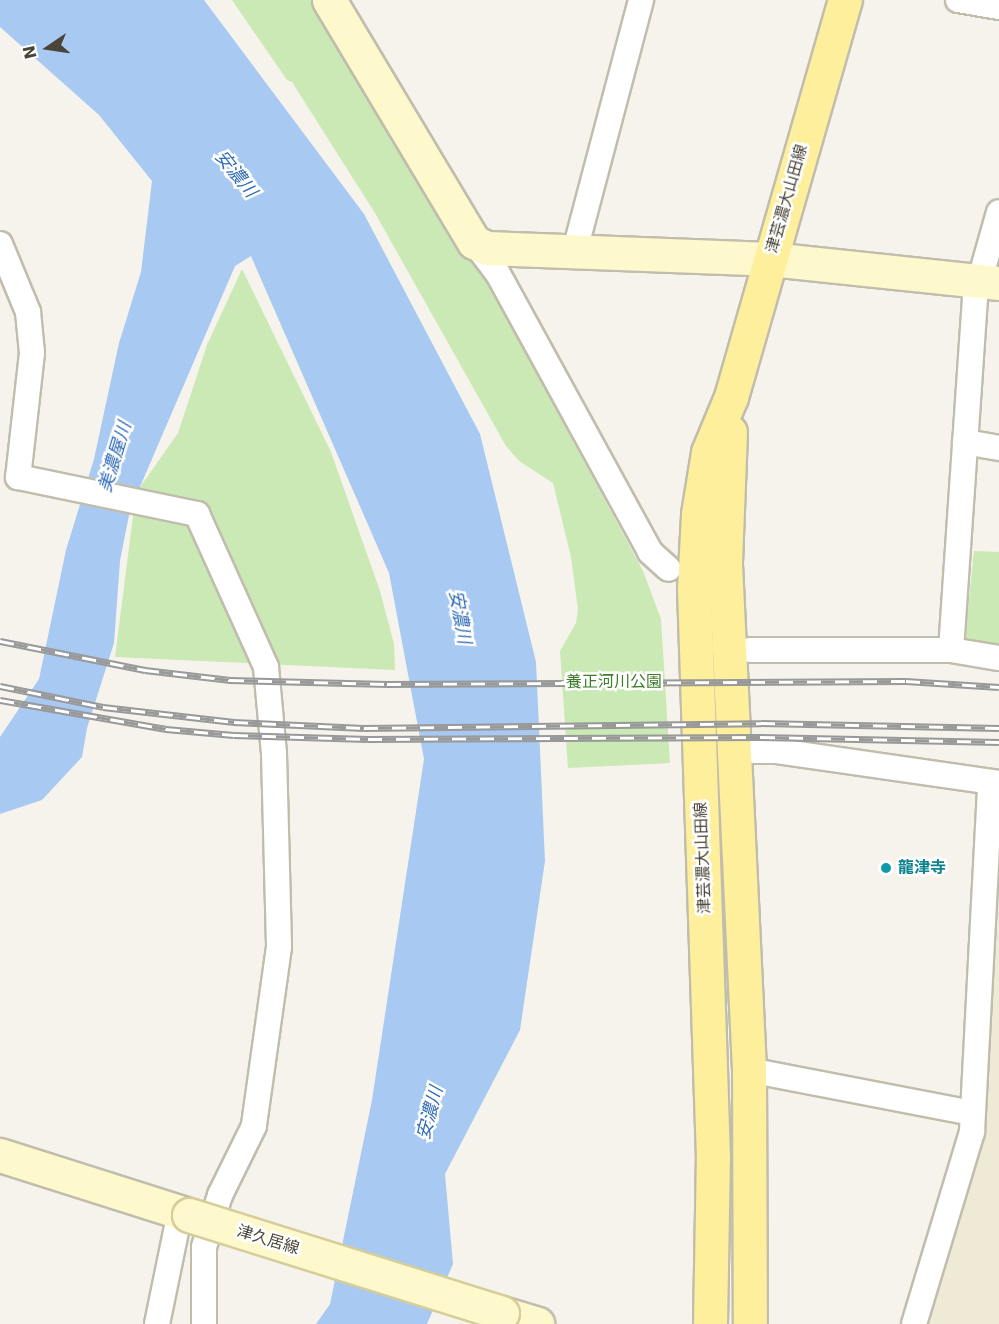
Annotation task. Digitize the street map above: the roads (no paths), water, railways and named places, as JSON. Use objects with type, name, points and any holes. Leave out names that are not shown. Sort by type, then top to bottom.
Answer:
[{"type":"main road","name":"津芸濃大山田線","points":[[710,1324],[713,1146],[694,589],[698,514],[708,452],[731,397],[845,0]]},
{"type":"main road","name":"津芸濃大山田線","points":[[731,397],[725,564],[727,646],[749,1070],[750,1324]]},
{"type":"street","points":[[575,250],[641,0]]},
{"type":"street","points":[[958,0],[999,7]]},
{"type":"street","points":[[334,2],[474,242],[497,272],[650,552],[669,569]]},
{"type":"street","points":[[951,651],[975,297],[990,282],[999,213]]},
{"type":"street","points":[[474,242],[502,250],[575,250],[770,259],[990,282]]},
{"type":"street","points":[[0,244],[28,312],[32,353],[18,477],[197,514],[266,667],[273,754],[279,947],[254,1126],[220,1195],[204,1247],[204,1324]]},
{"type":"street","points":[[965,442],[999,448]]},
{"type":"street","points":[[750,650],[951,651],[999,658]]},
{"type":"street","points":[[754,752],[777,751],[995,783],[972,1131],[914,1324]]},
{"type":"street","points":[[749,1070],[972,1113]]},
{"type":"street","name":"津久居線","points":[[0,1155],[537,1324]]},
{"type":"street","points":[[157,1324],[185,1214]]},
{"type":"water","points":[[0,0],[204,0],[364,214],[480,434],[536,662],[545,861],[520,1030],[445,1174],[453,1264],[427,1324],[316,1324],[330,1304],[372,1100],[424,759],[389,573],[251,256],[235,266],[130,510],[120,561],[114,643],[87,728],[82,757],[42,800],[0,814],[0,737],[39,679],[66,550],[94,459],[119,343],[141,272],[152,181],[99,115],[0,27]]},
{"type":"railway","points":[[0,641],[145,670],[230,680],[387,684],[906,681],[999,687]]},
{"type":"railway","points":[[0,686],[103,707],[234,722],[364,728],[761,723],[999,728]]},
{"type":"railway","points":[[0,700],[166,729],[234,735],[368,739],[761,737],[999,742]]},
{"type":"place","name":"龍津寺","points":[[886,868]]},
{"type":"water label","name":"安濃川","points":[[236,174]]},
{"type":"water label","name":"美濃屋川","points":[[115,457]]},
{"type":"water label","name":"安濃川","points":[[460,617]]},
{"type":"water label","name":"安濃川","points":[[430,1113]]},
{"type":"park label","name":"養正河川公園","points":[[614,682]]}]
